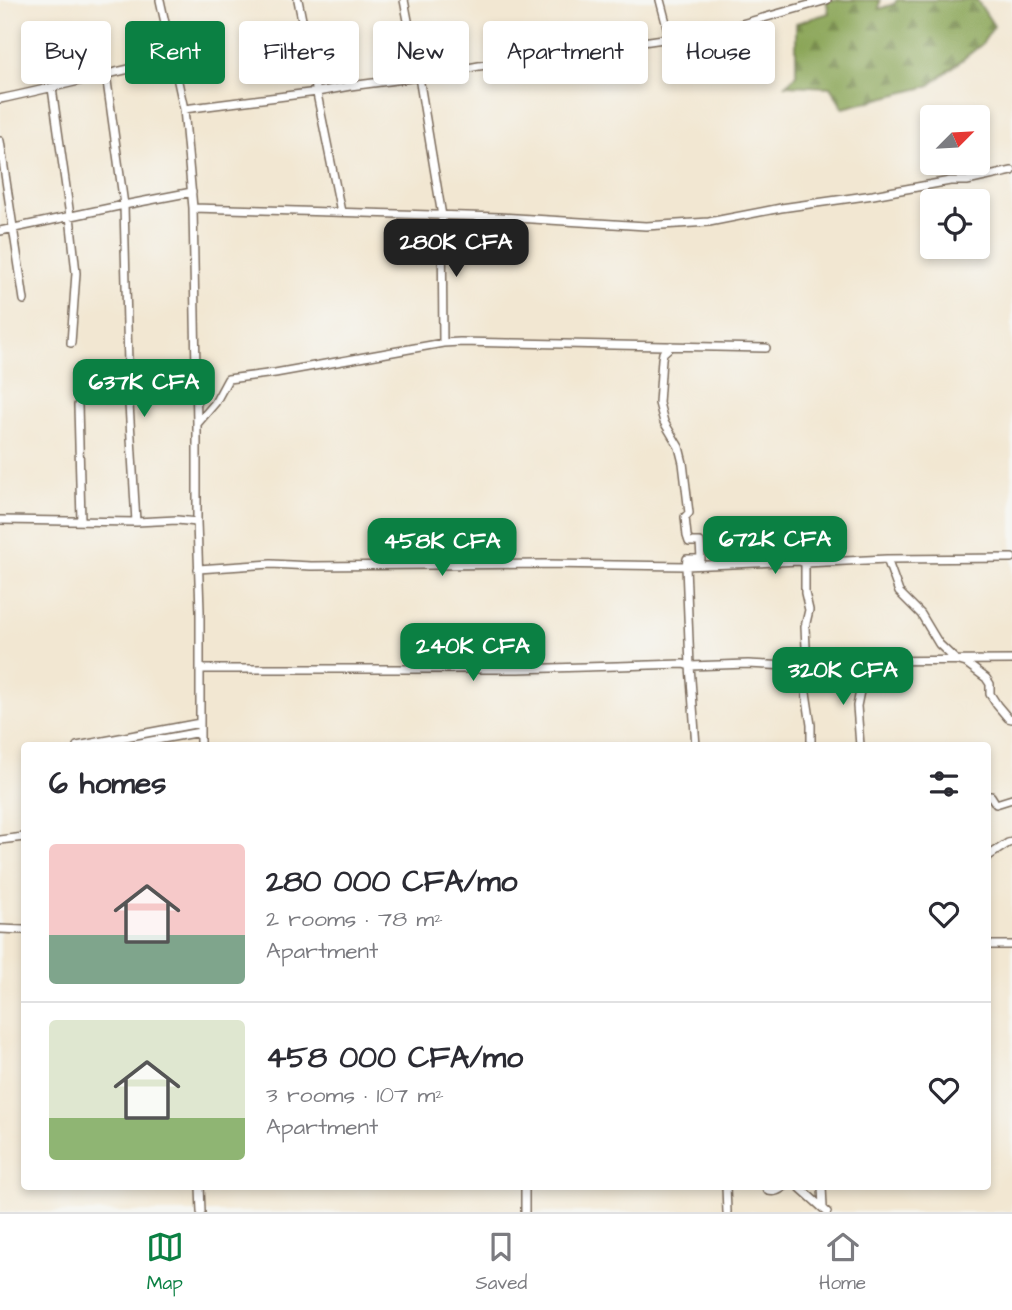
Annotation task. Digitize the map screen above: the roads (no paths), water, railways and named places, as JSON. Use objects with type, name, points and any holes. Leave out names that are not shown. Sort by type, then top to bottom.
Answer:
[{"type":"street","points":[[160,0],[165,21]]},
{"type":"street","points":[[298,0],[341,212]]},
{"type":"street","points":[[404,0],[408,21]]},
{"type":"street","points":[[660,0],[666,21]]},
{"type":"street","points":[[752,21],[827,0]]},
{"type":"street","points":[[469,67],[662,39]]},
{"type":"street","points":[[184,109],[373,83]]},
{"type":"street","points":[[0,99],[67,84]]},
{"type":"street","points":[[107,84],[124,205],[129,404],[136,523]]},
{"type":"street","points":[[179,84],[184,109],[193,208],[200,742]]},
{"type":"street","points":[[420,84],[442,215],[443,343]]},
{"type":"street","points":[[52,88],[76,273],[71,343]]},
{"type":"street","points":[[0,141],[24,300]]},
{"type":"street","points":[[193,208],[499,217],[646,226],[709,222],[950,181],[967,181],[1012,171]]},
{"type":"street","points":[[0,231],[192,192]]},
{"type":"street","points":[[197,424],[215,403],[228,379],[443,343],[766,348]]},
{"type":"street","points":[[671,346],[663,353],[660,370],[661,414],[678,447],[682,463],[689,513],[685,517],[687,536],[689,542],[700,542],[701,559],[687,559],[686,566],[696,742]]},
{"type":"street","points":[[78,405],[80,521]]},
{"type":"street","points":[[0,520],[197,522]]},
{"type":"street","points":[[198,569],[271,564],[686,566],[799,561],[805,564],[887,559],[1012,558]]},
{"type":"street","points":[[887,559],[899,592],[921,614],[939,643],[956,660],[966,663],[986,678],[990,684],[990,694],[1012,719]]},
{"type":"street","points":[[805,564],[805,593],[809,610],[805,627],[805,686],[811,742]]},
{"type":"street","points":[[200,669],[518,669],[748,663],[807,667],[851,661],[1012,660]]},
{"type":"street","points":[[851,661],[860,673],[857,706],[860,742]]},
{"type":"street","points":[[102,742],[200,727]]},
{"type":"street","points":[[140,742],[200,727]]},
{"type":"street","points":[[991,796],[996,804],[1012,799]]},
{"type":"street","points":[[0,840],[21,837]]},
{"type":"street","points":[[991,854],[1012,842]]},
{"type":"street","points":[[0,929],[21,930]]},
{"type":"street","points":[[991,945],[1012,945]]},
{"type":"street","points":[[200,1190],[201,1212]]},
{"type":"street","points":[[524,1212],[525,1190]]},
{"type":"street","points":[[726,1190],[727,1212]]},
{"type":"street","points":[[802,1190],[824,1210]]},
{"type":"street","points":[[822,1190],[824,1210]]}]
